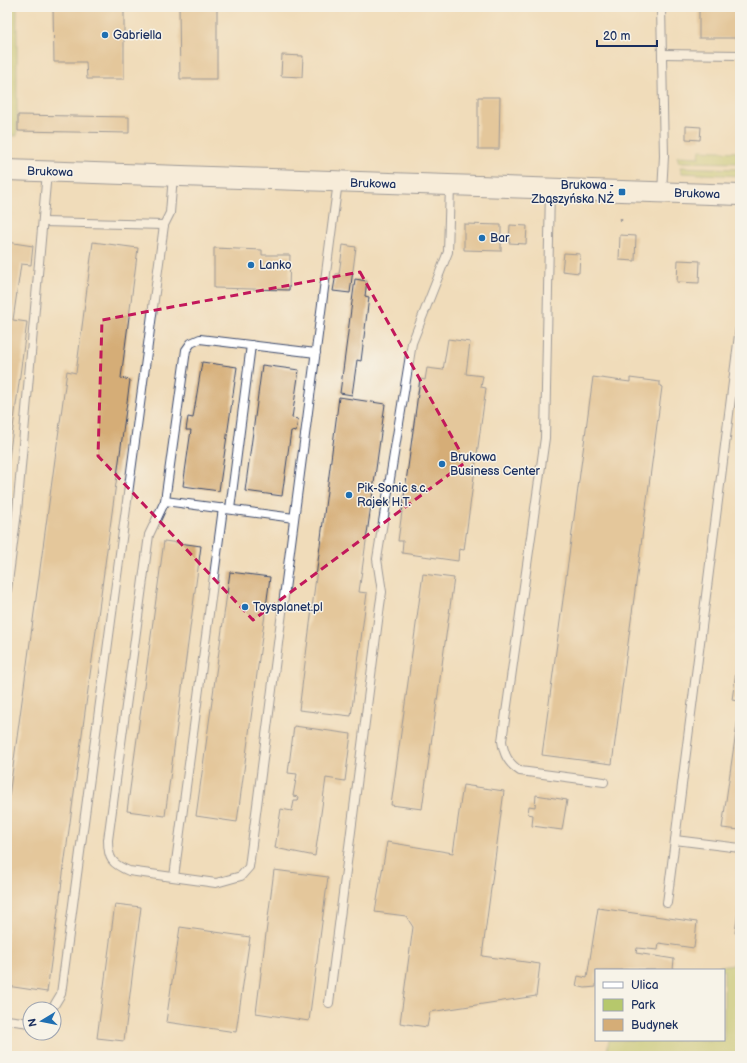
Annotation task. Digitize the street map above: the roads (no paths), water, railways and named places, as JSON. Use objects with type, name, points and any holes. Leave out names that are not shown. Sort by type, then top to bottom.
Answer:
[{"type":"street","name":"Brukowa","points":[[7,170],[550,190],[740,195]]},
{"type":"lane","points":[[661,7],[664,156],[662,193]]},
{"type":"lane","points":[[662,54],[740,55]]},
{"type":"lane","points":[[7,590],[17,512],[48,172]]},
{"type":"lane","points":[[57,1001],[61,994],[164,225],[170,213],[173,176]]},
{"type":"lane","points":[[316,353],[200,339],[191,343],[186,350],[165,501],[149,535],[108,840],[108,854],[116,866],[129,871],[216,883],[242,876],[249,867],[294,518],[316,353],[338,182]]},
{"type":"lane","points":[[328,1003],[382,592],[377,559],[412,343],[448,252],[450,186]]},
{"type":"lane","points":[[550,190],[545,438],[502,741],[504,753],[511,765],[520,771],[604,782]]},
{"type":"lane","points":[[44,222],[164,225]]},
{"type":"lane","points":[[667,903],[740,327]]},
{"type":"lane","points":[[174,877],[226,509],[251,345]]},
{"type":"lane","points":[[165,501],[294,518]]},
{"type":"lane","points":[[675,840],[740,848]]},
{"type":"lane","points":[[7,1020],[22,1022]]},
{"type":"place","name":"Gabriella","points":[[105,35]]},
{"type":"place","name":"Brukowa - Zbąszyńska NŻ","points":[[622,192]]},
{"type":"place","name":"Bar","points":[[482,238]]},
{"type":"place","name":"Lanko","points":[[251,265]]},
{"type":"place","name":"Brukowa Business Center","points":[[442,464]]},
{"type":"place","name":"Pik-Sonic s.c. Rajek H.T.","points":[[349,495]]},
{"type":"place","name":"Toysplanet.pl","points":[[245,607]]}]
